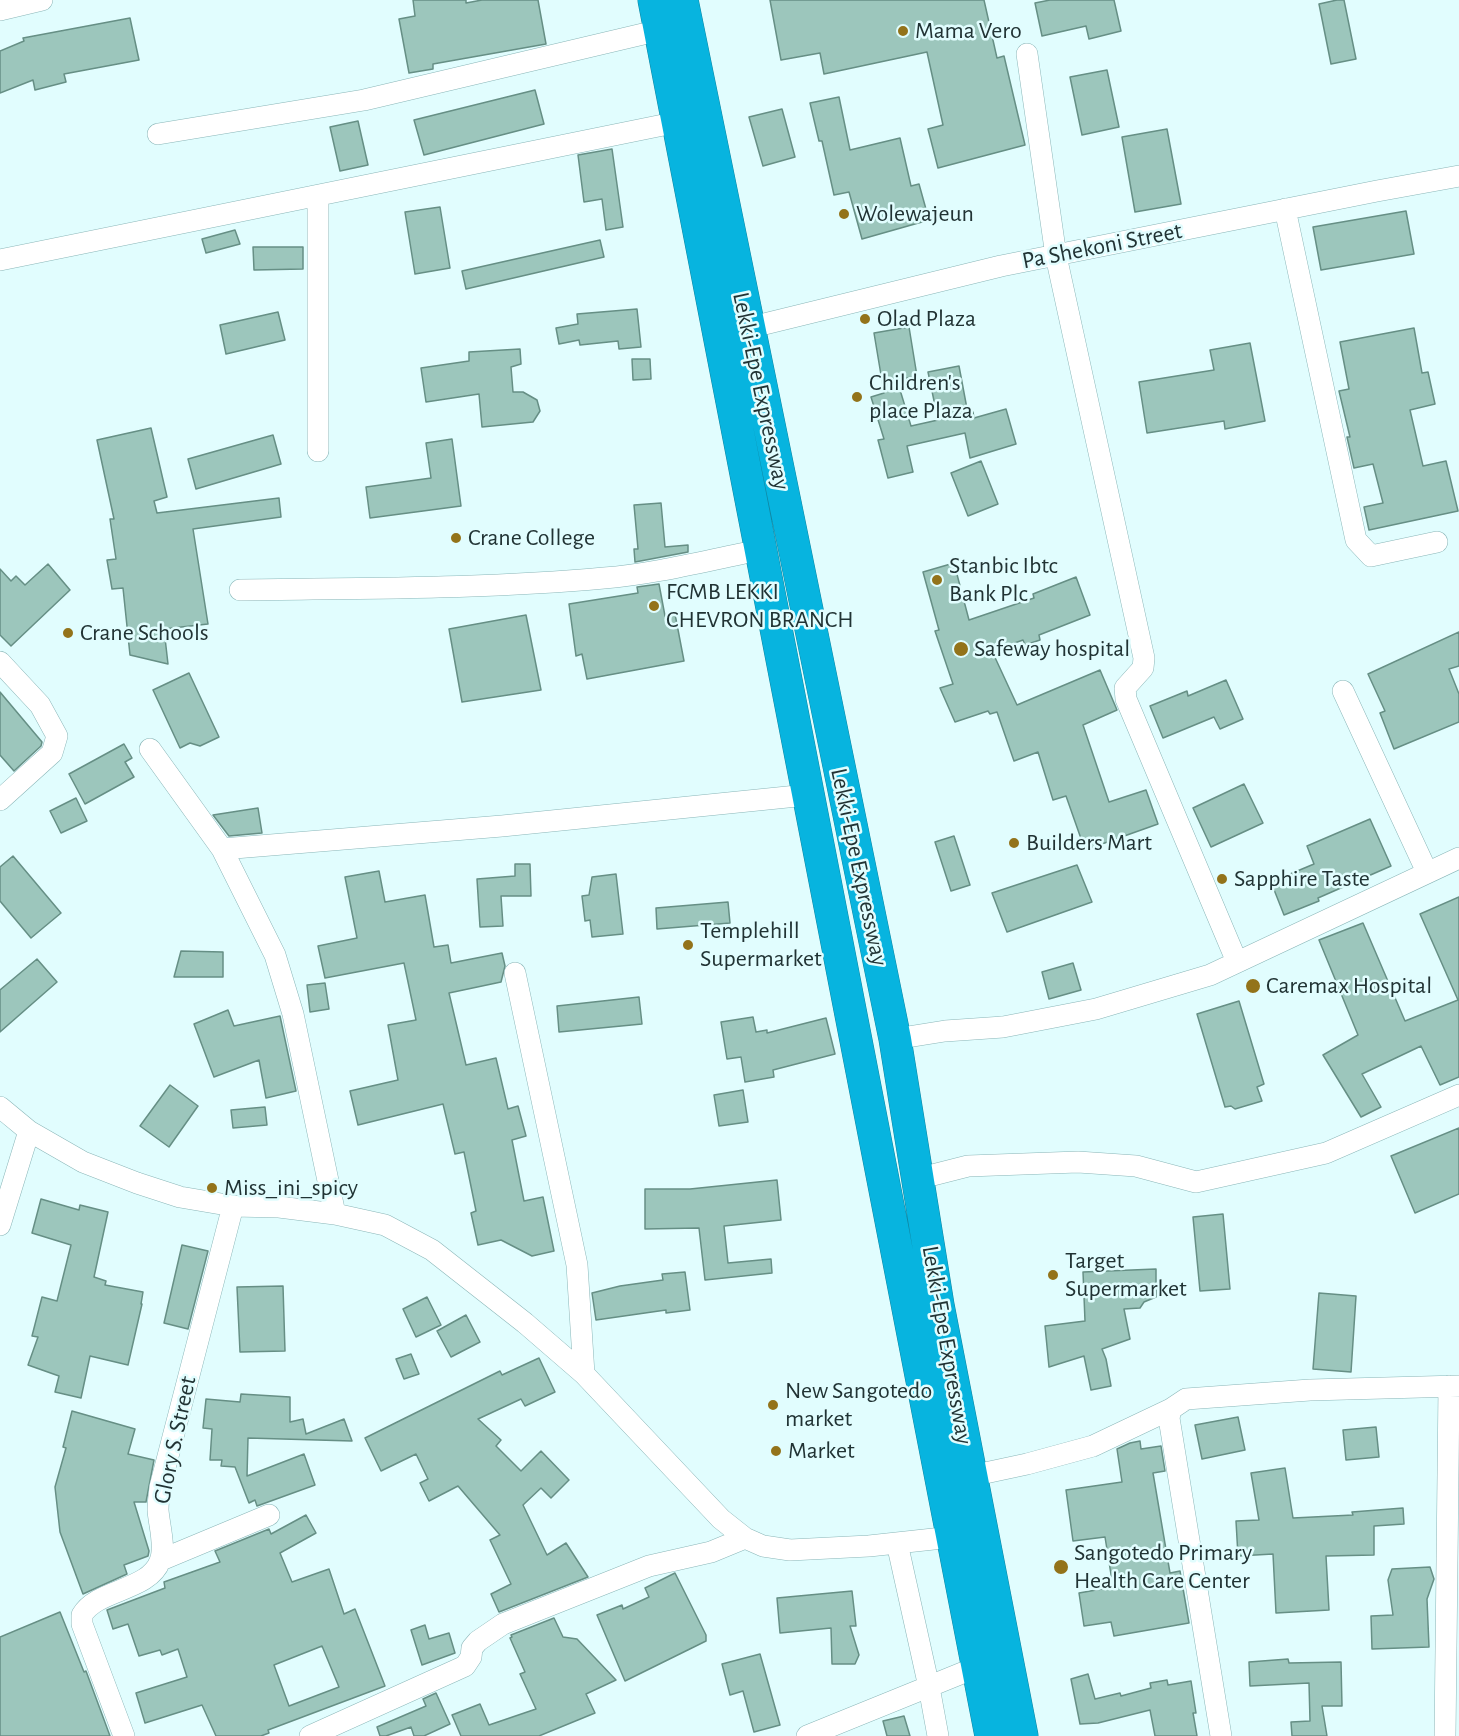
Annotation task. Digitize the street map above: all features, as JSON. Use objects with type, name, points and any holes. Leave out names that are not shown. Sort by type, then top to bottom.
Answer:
[{"type":"highway","name":"Lekki-Epe Expressway","points":[[654,0],[991,1736]]},
{"type":"highway","name":"Lekki-Epe Expressway","points":[[682,0],[895,1040],[938,1305],[1022,1736]]},
{"type":"street","points":[[0,10],[42,0]]},
{"type":"street","points":[[158,134],[364,100],[660,30]]},
{"type":"street","points":[[1027,54],[1056,256],[1143,650],[1143,668],[1125,688],[1126,699],[1237,962]]},
{"type":"street","points":[[0,260],[678,122]]},
{"type":"street","name":"Pa Shekoni Street","points":[[748,328],[1001,266],[1459,176]]},
{"type":"street","points":[[318,196],[318,451]]},
{"type":"street","points":[[1284,209],[1356,540],[1371,556],[1437,542]]},
{"type":"street","points":[[240,590],[460,587],[604,578],[760,550]]},
{"type":"street","points":[[0,662],[40,705],[57,736],[52,753],[0,800]]},
{"type":"street","points":[[1343,691],[1427,872]]},
{"type":"street","points":[[150,749],[222,849],[275,955],[293,1014],[335,1214]]},
{"type":"street","points":[[222,849],[514,825],[807,795]]},
{"type":"street","points":[[895,1040],[945,1031],[1003,1027],[1096,1009],[1210,975],[1459,858]]},
{"type":"street","points":[[515,973],[577,1265],[584,1374]]},
{"type":"street","points":[[917,1179],[968,1166],[1077,1162],[1136,1166],[1196,1182],[1326,1153],[1459,1095]]},
{"type":"street","points":[[0,1107],[28,1131],[83,1162],[137,1183],[180,1197],[233,1206],[279,1207],[335,1214],[385,1225],[432,1250],[525,1323],[584,1374],[721,1519],[745,1538],[764,1546],[790,1550],[952,1538]]},
{"type":"street","points":[[0,1225],[28,1131]]},
{"type":"street","name":"Glory S. Street","points":[[161,1560],[158,1509],[160,1487],[233,1206]]},
{"type":"street","points":[[971,1476],[1093,1446],[1171,1409],[1186,1399],[1310,1390],[1454,1386],[1445,1736]]},
{"type":"street","points":[[1171,1409],[1169,1418],[1221,1736]]},
{"type":"street","points":[[124,1736],[82,1624],[82,1615],[90,1605],[143,1580],[161,1560],[269,1515]]},
{"type":"street","points":[[310,1736],[465,1666],[471,1657],[472,1647],[503,1624],[649,1566],[711,1552],[745,1538]]},
{"type":"street","points":[[897,1543],[938,1736]]},
{"type":"street","points":[[807,1736],[977,1667]]},
{"type":"building","points":[[413,0],[466,0],[466,3],[482,0],[538,0],[546,44],[433,64],[433,69],[409,73],[399,19],[415,16]]},
{"type":"building","points":[[770,0],[984,0],[997,58],[1004,56],[1025,145],[938,168],[928,129],[943,125],[927,52],[824,74],[820,53],[781,60]]},
{"type":"building","points":[[1050,0],[1114,0],[1121,31],[1089,39],[1086,26],[1042,36],[1035,3]]},
{"type":"building","points":[[1344,0],[1356,59],[1331,64],[1319,4]]},
{"type":"building","points":[[130,18],[139,60],[64,74],[66,82],[35,90],[33,80],[0,93],[0,51],[24,41],[23,38]]},
{"type":"building","points":[[1107,70],[1119,127],[1082,135],[1070,77]]},
{"type":"building","points":[[535,90],[544,124],[424,155],[414,120]]},
{"type":"building","points":[[839,97],[850,150],[900,138],[911,186],[919,184],[929,220],[862,239],[849,192],[834,195],[822,141],[819,141],[810,103]]},
{"type":"building","points":[[782,109],[795,157],[763,166],[749,117]]},
{"type":"building","points":[[358,121],[368,165],[340,171],[330,127]]},
{"type":"building","points":[[1167,129],[1181,204],[1135,212],[1122,137]]},
{"type":"building","points":[[612,149],[623,227],[606,230],[602,199],[584,202],[578,155]]},
{"type":"building","points":[[440,207],[450,268],[415,274],[405,212]]},
{"type":"building","points":[[1406,211],[1414,254],[1321,270],[1313,227]]},
{"type":"building","points":[[235,230],[240,244],[206,253],[202,239]]},
{"type":"building","points":[[600,240],[604,257],[466,289],[462,271]]},
{"type":"building","points":[[253,247],[303,247],[303,269],[254,270]]},
{"type":"building","points":[[637,309],[641,347],[619,349],[618,341],[580,345],[579,340],[559,344],[556,328],[578,324],[577,314]]},
{"type":"building","points":[[278,312],[285,340],[226,354],[220,325]]},
{"type":"building","points":[[909,327],[917,376],[897,380],[911,426],[938,420],[928,372],[959,366],[968,414],[973,412],[974,418],[1006,409],[1016,444],[970,458],[965,433],[907,446],[913,472],[888,478],[878,440],[884,439],[871,397],[884,393],[874,333]]},
{"type":"building","points":[[1414,328],[1422,373],[1428,372],[1435,404],[1410,410],[1423,466],[1446,461],[1458,511],[1369,530],[1364,507],[1383,503],[1373,464],[1354,468],[1347,437],[1350,437],[1339,391],[1349,389],[1340,342]]},
{"type":"building","points":[[1250,343],[1265,421],[1225,429],[1224,421],[1147,433],[1139,382],[1214,370],[1210,350]]},
{"type":"building","points":[[520,349],[521,364],[511,367],[513,392],[523,392],[537,400],[540,411],[533,422],[482,427],[479,394],[426,402],[421,368],[469,361],[469,352]]},
{"type":"building","points":[[632,359],[650,359],[651,379],[633,380]]},
{"type":"building","points":[[151,428],[167,497],[154,501],[157,513],[279,498],[281,517],[193,529],[208,624],[164,629],[168,664],[130,655],[123,588],[112,589],[107,560],[116,559],[110,519],[114,519],[97,440]]},
{"type":"building","points":[[273,435],[281,464],[196,489],[188,459]]},
{"type":"building","points":[[452,439],[461,506],[370,518],[366,487],[431,478],[426,443]]},
{"type":"building","points":[[981,461],[998,504],[968,516],[951,473]]},
{"type":"building","points":[[661,503],[665,547],[688,545],[688,552],[635,562],[634,549],[638,549],[634,505]]},
{"type":"building","points":[[954,563],[969,620],[1034,598],[1033,594],[1076,577],[1090,615],[1039,635],[1040,640],[1025,645],[1023,640],[992,651],[1017,705],[1100,670],[1117,710],[1083,725],[1109,802],[1146,790],[1158,824],[1085,850],[1066,796],[1053,800],[1038,752],[1014,761],[997,712],[990,714],[988,711],[955,722],[940,688],[953,684],[935,631],[939,630],[923,572]]},
{"type":"building","points":[[48,564],[70,590],[11,646],[0,635],[0,569],[11,581],[16,576],[25,585]]},
{"type":"building","points":[[659,584],[665,616],[675,614],[684,661],[587,679],[582,654],[576,656],[569,604],[638,593],[637,587]]},
{"type":"building","points":[[526,615],[541,690],[462,702],[449,629]]},
{"type":"building","points":[[1459,632],[1459,666],[1449,669],[1459,694],[1459,722],[1394,749],[1380,713],[1385,711],[1368,674]]},
{"type":"building","points":[[189,673],[219,737],[200,746],[190,743],[180,748],[153,690]]},
{"type":"building","points":[[1226,680],[1243,719],[1220,729],[1214,717],[1163,738],[1150,706],[1187,691],[1188,696]]},
{"type":"building","points":[[0,692],[42,742],[41,746],[14,771],[0,755]]},
{"type":"building","points":[[124,744],[132,758],[125,762],[134,777],[85,804],[69,774]]},
{"type":"building","points":[[1244,784],[1263,823],[1211,847],[1193,808]]},
{"type":"building","points":[[76,798],[87,821],[61,833],[50,811]]},
{"type":"building","points":[[258,808],[262,833],[229,836],[213,815]]},
{"type":"building","points":[[1370,819],[1391,866],[1318,898],[1319,901],[1284,915],[1271,882],[1314,864],[1307,846]]},
{"type":"building","points":[[954,836],[970,885],[951,891],[935,842]]},
{"type":"building","points":[[13,856],[61,913],[31,938],[0,901],[0,867]]},
{"type":"building","points":[[515,864],[530,864],[531,896],[501,896],[503,926],[480,927],[477,879],[515,876]]},
{"type":"building","points":[[1077,865],[1092,902],[1007,932],[992,893]]},
{"type":"building","points":[[379,871],[385,902],[425,895],[434,947],[448,945],[451,963],[502,953],[505,966],[501,982],[449,993],[466,1065],[496,1058],[508,1109],[518,1106],[526,1136],[512,1140],[524,1201],[543,1197],[554,1251],[532,1256],[501,1240],[478,1245],[471,1213],[476,1211],[464,1152],[455,1154],[443,1104],[358,1125],[350,1091],[398,1080],[388,1025],[416,1020],[404,963],[325,978],[318,946],[357,938],[345,877]]},
{"type":"building","points":[[616,874],[623,934],[592,937],[590,920],[585,921],[582,896],[589,895],[592,877]]},
{"type":"building","points":[[1459,897],[1459,1077],[1440,1085],[1421,1046],[1362,1074],[1381,1107],[1361,1117],[1323,1055],[1358,1035],[1319,940],[1363,923],[1405,1021],[1458,1000],[1420,914]]},
{"type":"building","points":[[728,902],[730,923],[657,929],[656,908]]},
{"type":"building","points":[[181,951],[223,952],[223,977],[174,977]]},
{"type":"building","points":[[37,959],[57,982],[0,1032],[0,990]]},
{"type":"building","points":[[1073,963],[1081,990],[1049,999],[1042,972]]},
{"type":"building","points":[[325,983],[329,1009],[310,1012],[307,985]]},
{"type":"building","points":[[639,997],[642,1024],[559,1032],[557,1006]]},
{"type":"building","points":[[1239,1001],[1264,1084],[1257,1087],[1262,1101],[1235,1109],[1231,1106],[1225,1107],[1197,1014]]},
{"type":"building","points":[[228,1010],[234,1026],[280,1016],[296,1091],[266,1098],[259,1060],[214,1077],[194,1024]]},
{"type":"building","points":[[753,1017],[756,1032],[767,1030],[767,1033],[826,1018],[835,1054],[773,1070],[774,1077],[745,1082],[741,1057],[727,1059],[721,1022]]},
{"type":"building","points":[[170,1085],[198,1106],[169,1147],[140,1126]]},
{"type":"building","points":[[743,1090],[748,1122],[719,1126],[714,1095]]},
{"type":"building","points":[[265,1107],[267,1125],[233,1128],[231,1110]]},
{"type":"building","points":[[1459,1128],[1459,1194],[1415,1213],[1391,1156]]},
{"type":"building","points":[[777,1180],[781,1220],[724,1226],[728,1263],[771,1259],[772,1273],[705,1280],[699,1228],[645,1229],[645,1189],[690,1189]]},
{"type":"building","points":[[41,1199],[79,1210],[80,1205],[108,1212],[94,1277],[106,1281],[105,1285],[143,1292],[128,1365],[90,1356],[81,1398],[55,1392],[59,1376],[28,1365],[38,1337],[32,1336],[42,1297],[57,1301],[71,1245],[32,1233]]},
{"type":"building","points":[[1223,1214],[1230,1289],[1200,1291],[1193,1217]]},
{"type":"building","points":[[182,1245],[208,1251],[188,1329],[164,1323]]},
{"type":"building","points":[[1156,1269],[1156,1297],[1144,1302],[1140,1308],[1124,1309],[1130,1339],[1102,1349],[1111,1386],[1091,1390],[1084,1356],[1049,1367],[1045,1326],[1085,1321],[1083,1272]]},
{"type":"building","points":[[685,1272],[690,1310],[666,1313],[666,1310],[596,1320],[592,1293],[620,1286],[663,1280],[662,1274]]},
{"type":"building","points":[[283,1286],[285,1351],[240,1352],[237,1287]]},
{"type":"building","points":[[1319,1293],[1356,1296],[1351,1372],[1313,1369]]},
{"type":"building","points":[[427,1297],[441,1325],[416,1337],[403,1309]]},
{"type":"building","points":[[466,1315],[480,1342],[451,1357],[437,1331]]},
{"type":"building","points":[[411,1354],[419,1374],[404,1379],[396,1359]]},
{"type":"building","points":[[539,1358],[555,1392],[525,1406],[521,1399],[478,1419],[501,1440],[496,1446],[521,1471],[541,1451],[569,1480],[551,1498],[541,1488],[523,1505],[547,1555],[566,1543],[588,1577],[499,1612],[491,1594],[511,1584],[490,1540],[500,1535],[458,1486],[429,1501],[420,1483],[428,1479],[416,1454],[381,1471],[365,1438],[500,1371],[502,1375]]},
{"type":"building","points":[[241,1394],[290,1397],[290,1422],[303,1419],[306,1434],[344,1419],[352,1441],[248,1438],[247,1476],[304,1454],[315,1485],[257,1506],[255,1500],[249,1503],[235,1467],[221,1466],[222,1460],[210,1460],[212,1429],[203,1428],[206,1399],[240,1402]]},
{"type":"building","points":[[72,1411],[135,1429],[128,1454],[154,1460],[146,1502],[134,1502],[149,1551],[148,1556],[124,1565],[127,1574],[83,1594],[60,1532],[55,1487],[66,1448],[63,1447]]},
{"type":"building","points":[[1238,1417],[1245,1450],[1202,1459],[1195,1425]]},
{"type":"building","points":[[1376,1427],[1379,1457],[1346,1460],[1343,1430]]},
{"type":"building","points":[[1140,1441],[1141,1449],[1161,1446],[1165,1471],[1153,1473],[1170,1573],[1180,1571],[1189,1623],[1114,1636],[1111,1622],[1084,1626],[1079,1593],[1113,1587],[1105,1537],[1073,1541],[1066,1490],[1122,1482],[1117,1449]]},
{"type":"building","points":[[1285,1468],[1293,1518],[1353,1515],[1352,1512],[1403,1508],[1404,1524],[1374,1526],[1374,1555],[1326,1556],[1329,1610],[1276,1613],[1273,1554],[1238,1556],[1236,1521],[1259,1520],[1251,1473]]},
{"type":"building","points":[[306,1515],[316,1533],[280,1553],[292,1582],[329,1569],[344,1614],[355,1609],[385,1686],[268,1730],[269,1733],[261,1736],[216,1736],[202,1705],[145,1723],[136,1693],[187,1677],[178,1649],[162,1655],[160,1650],[139,1656],[128,1624],[113,1629],[107,1610],[165,1588],[164,1582],[220,1562],[215,1551],[269,1529],[271,1534]],"holes":[[[322,1646],[339,1687],[289,1706],[274,1665]]]},
{"type":"building","points":[[1430,1567],[1434,1579],[1427,1599],[1429,1647],[1372,1649],[1371,1616],[1393,1615],[1388,1580],[1392,1569]]},
{"type":"building","points":[[675,1573],[706,1635],[706,1641],[625,1681],[597,1615],[622,1605],[623,1609],[649,1597],[645,1588]]},
{"type":"building","points":[[852,1591],[856,1626],[850,1626],[859,1655],[855,1664],[832,1664],[831,1628],[780,1633],[777,1598]]},
{"type":"building","points":[[60,1612],[84,1672],[86,1671],[110,1736],[0,1736],[0,1637]]},
{"type":"building","points":[[554,1618],[563,1637],[577,1639],[616,1680],[586,1694],[595,1713],[539,1736],[461,1736],[452,1715],[480,1704],[489,1725],[536,1709],[520,1674],[525,1672],[510,1638],[511,1635]]},
{"type":"building","points":[[425,1625],[429,1639],[449,1633],[455,1653],[422,1665],[411,1630]]},
{"type":"building","points":[[760,1654],[780,1725],[754,1732],[743,1691],[730,1695],[722,1664]]},
{"type":"building","points":[[1288,1659],[1289,1663],[1341,1662],[1342,1706],[1322,1706],[1327,1736],[1292,1736],[1291,1722],[1310,1721],[1309,1683],[1250,1686],[1249,1662]]},
{"type":"building","points":[[1088,1674],[1095,1699],[1120,1693],[1121,1696],[1151,1688],[1150,1683],[1167,1680],[1168,1685],[1191,1681],[1197,1736],[1155,1736],[1150,1710],[1098,1723],[1080,1724],[1071,1679]]},
{"type":"building","points":[[436,1693],[450,1724],[424,1736],[414,1736],[411,1727],[380,1736],[377,1727],[426,1706],[423,1699]]},
{"type":"building","points":[[904,1716],[910,1736],[887,1736],[883,1721]]},
{"type":"place","name":"Mama Vero","points":[[903,31]]},
{"type":"place","name":"Wolewajeun","points":[[844,214]]},
{"type":"place","name":"Olad Plaza","points":[[865,319]]},
{"type":"place","name":"Children's place Plaza","points":[[857,397]]},
{"type":"place","name":"Crane College","points":[[456,538]]},
{"type":"place","name":"Stanbic Ibtc Bank Plc","points":[[937,580]]},
{"type":"place","name":"FCMB LEKKI CHEVRON BRANCH","points":[[654,606]]},
{"type":"place","name":"Crane Schools","points":[[68,633]]},
{"type":"place","name":"Safeway hospital","points":[[961,649]]},
{"type":"place","name":"Builders Mart","points":[[1014,843]]},
{"type":"place","name":"Sapphire Taste","points":[[1222,879]]},
{"type":"place","name":"Templehill Supermarket","points":[[688,945]]},
{"type":"place","name":"Caremax Hospital","points":[[1253,986]]},
{"type":"place","name":"Miss_ini_spicy","points":[[212,1188]]},
{"type":"place","name":"Target Supermarket","points":[[1053,1275]]},
{"type":"place","name":"New Sangotedo market","points":[[773,1405]]},
{"type":"place","name":"Market","points":[[776,1451]]},
{"type":"place","name":"Sangotedo Primary Health Care Center","points":[[1061,1567]]}]
